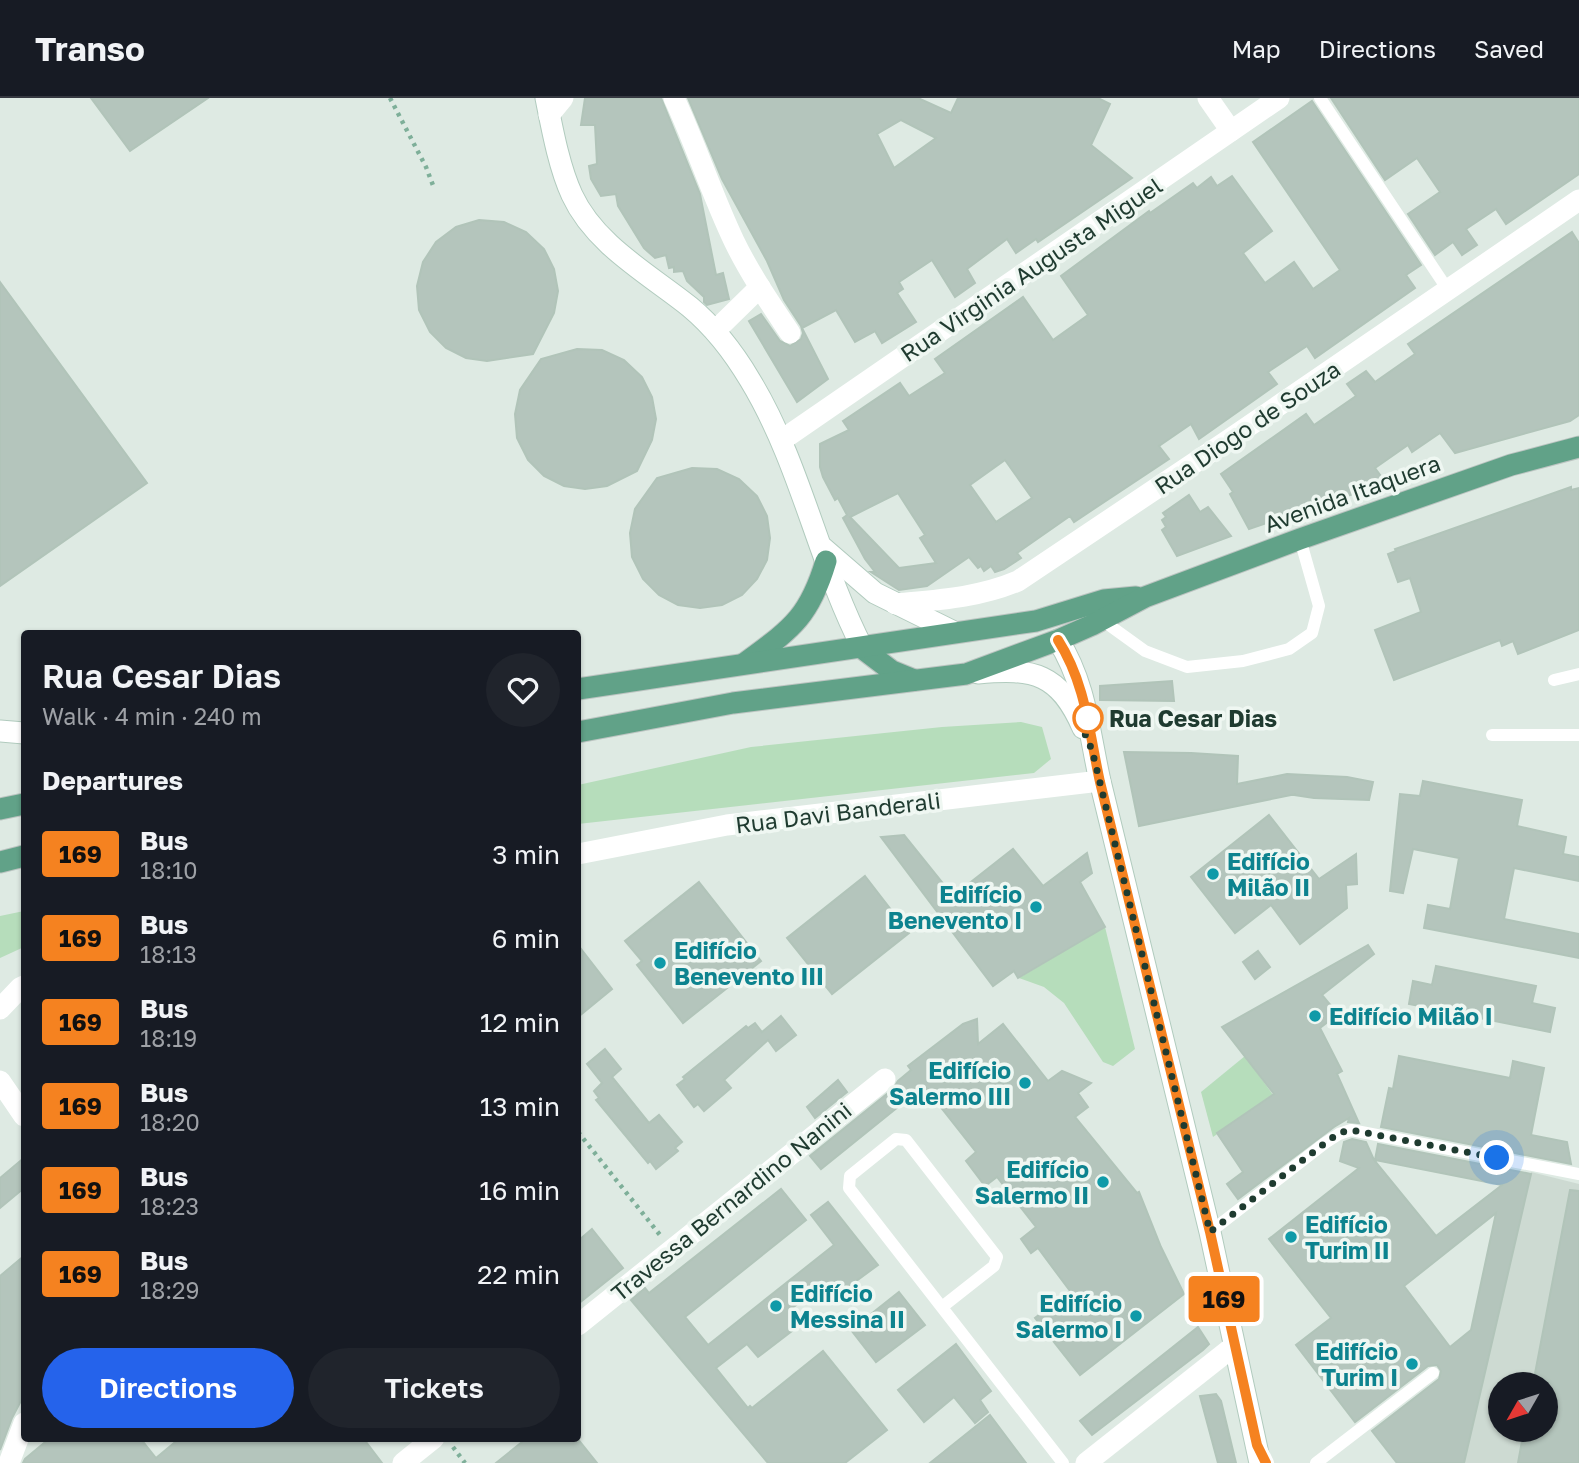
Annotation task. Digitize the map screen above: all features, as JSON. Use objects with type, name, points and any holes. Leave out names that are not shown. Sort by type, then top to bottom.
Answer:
[{"type":"main road","name":"Avenida Itaquera","points":[[581,731],[733,703],[966,674],[1058,640],[1145,597],[1300,539],[1511,465],[1579,447]]},
{"type":"main road","points":[[742,665],[800,618],[812,601],[823,554]]},
{"type":"main road","name":"Avenida Itaquera","points":[[581,689],[863,649],[954,632],[1036,621],[1104,600],[1145,597]]},
{"type":"main road","points":[[1036,621],[1058,640]]},
{"type":"main road","points":[[863,649],[892,671],[917,681]]},
{"type":"main road","points":[[0,809],[21,805]]},
{"type":"main road","points":[[0,862],[21,857]]},
{"type":"street","points":[[674,98],[733,239],[790,333]]},
{"type":"street","points":[[1209,98],[1231,131]]},
{"type":"street","name":"Rua Virginia Augusta Miguel","points":[[782,440],[1279,98]]},
{"type":"street","points":[[552,104],[571,195],[587,221],[610,246],[691,308],[715,331],[750,379],[782,440],[841,604],[863,649]]},
{"type":"street","name":"Rua Diogo de Souza","points":[[895,604],[972,596],[995,591],[1018,581],[1579,200]]},
{"type":"street","points":[[715,331],[760,287]]},
{"type":"street","points":[[823,554],[895,604],[954,632]]},
{"type":"street","points":[[1058,640],[1078,679],[1087,709],[1092,750],[1210,1232],[1261,1457]]},
{"type":"street","points":[[966,674],[1010,670],[1027,672],[1047,680],[1066,697],[1092,750]]},
{"type":"street","points":[[0,731],[21,733]]},
{"type":"street","name":"Rua Davi Banderali","points":[[581,853],[727,825],[1100,782]]},
{"type":"street","points":[[0,1009],[21,988]]},
{"type":"street","name":"Travessa Bernardino Nanini","points":[[581,1323],[885,1079]]},
{"type":"street","points":[[0,1082],[21,1112]]},
{"type":"street","points":[[1086,1463],[1234,1346]]},
{"type":"street","points":[[9,1463],[21,1431]]},
{"type":"street","points":[[403,1463],[429,1442]]},
{"type":"lane","points":[[1320,98],[1448,290]]},
{"type":"lane","points":[[1102,620],[1145,651],[1187,667],[1243,662],[1289,649],[1312,633],[1318,607],[1300,539]]},
{"type":"lane","points":[[1554,680],[1579,674]]},
{"type":"lane","points":[[1492,735],[1579,735]]},
{"type":"lane","points":[[1210,1232],[1325,1143],[1339,1133],[1351,1130],[1579,1174]]},
{"type":"lane","points":[[942,1307],[994,1266],[997,1257],[906,1140],[896,1139],[850,1176],[849,1188],[1063,1463]]},
{"type":"lane","points":[[1316,1463],[1433,1373]]},
{"type":"path","points":[[390,98],[434,188]]},
{"type":"path","points":[[581,1136],[671,1249]]},
{"type":"path","points":[[449,1442],[465,1463]]},
{"type":"shaded area","points":[[1531,1172],[1579,1184],[1579,1463],[1464,1463]]},
{"type":"green space","points":[[1021,722],[1042,727],[1051,759],[1034,773],[581,824],[581,784],[751,747],[942,727]]},
{"type":"green space","points":[[21,912],[21,948],[0,958],[0,916]]},
{"type":"green space","points":[[1105,927],[1135,1049],[1113,1066],[1103,1062],[1064,1003],[1044,987],[1019,978]]},
{"type":"green space","points":[[1245,1056],[1273,1095],[1213,1137],[1201,1092]]},
{"type":"building","points":[[91,98],[208,98],[130,151]]},
{"type":"building","points":[[585,98],[661,98],[700,194],[716,275],[723,273],[729,299],[707,305],[704,297],[687,281],[683,271],[674,272],[674,267],[669,268],[666,255],[655,258],[644,248],[618,206],[616,194],[601,196],[591,179],[589,166],[597,164],[595,125],[581,125]]},
{"type":"building","points":[[688,98],[918,98],[951,113],[958,98],[1098,98],[1110,104],[1091,145],[1132,178],[1038,242],[1036,239],[1016,253],[1007,239],[967,269],[975,283],[955,297],[932,260],[899,282],[903,289],[897,293],[916,322],[882,343],[875,331],[855,342],[836,310],[802,328],[828,379],[797,402],[749,321],[761,314],[780,341],[790,346],[801,339],[801,326],[784,300],[767,261],[722,179]],"holes":[[[901,120],[936,138],[894,168],[877,134]]]},
{"type":"building","points":[[1331,98],[1579,98],[1579,174],[1506,224],[1496,209],[1466,229],[1477,245],[1462,255],[1453,242],[1435,255],[1408,214],[1440,192],[1417,158],[1385,180]]},
{"type":"building","points":[[1312,101],[1421,265],[1406,275],[1415,288],[1315,358],[1307,346],[1268,372],[1277,384],[1199,439],[1191,424],[1159,446],[1169,459],[1074,522],[1070,516],[1017,553],[1021,558],[1004,569],[995,572],[991,566],[984,571],[969,557],[927,586],[899,590],[871,572],[875,572],[843,518],[847,515],[838,498],[835,500],[823,477],[820,444],[849,430],[843,421],[900,383],[909,396],[945,373],[935,359],[1023,297],[1053,340],[1088,315],[1061,276],[1149,211],[1150,213],[1193,183],[1197,188],[1211,177],[1217,186],[1232,176],[1272,231],[1243,253],[1265,283],[1294,262],[1313,289],[1340,270],[1253,142]],"holes":[[[1005,460],[1032,498],[996,522],[970,485]],[[898,493],[925,535],[920,538],[936,563],[899,568],[850,517]]]},
{"type":"building","points":[[479,220],[504,222],[526,232],[544,249],[554,269],[558,291],[554,313],[533,354],[487,361],[466,358],[446,348],[430,332],[419,310],[417,286],[423,262],[436,242],[456,227]]},
{"type":"building","points":[[1572,232],[1579,243],[1579,415],[1570,421],[1455,453],[1440,433],[1412,452],[1408,445],[1375,468],[1386,483],[1249,529],[1230,494],[1233,492],[1221,474],[1306,414],[1314,425],[1356,396],[1347,384],[1366,371],[1375,382],[1415,354],[1408,344]]},
{"type":"building","points":[[0,282],[147,483],[0,586]]},
{"type":"building","points":[[577,349],[602,350],[624,360],[642,377],[652,397],[656,419],[652,440],[637,471],[607,486],[585,489],[564,486],[544,476],[528,460],[517,438],[515,414],[520,390],[541,359]]},
{"type":"building","points":[[692,468],[717,469],[739,479],[757,496],[767,516],[770,538],[767,560],[757,579],[742,595],[722,605],[700,608],[678,605],[659,595],[643,579],[632,557],[630,533],[635,509],[657,478]]},
{"type":"building","points":[[1571,487],[1571,490],[1579,488],[1579,630],[1518,654],[1513,641],[1502,646],[1500,640],[1394,680],[1375,630],[1421,612],[1410,578],[1398,582],[1388,554],[1396,551],[1395,549]]},
{"type":"building","points":[[1189,495],[1200,512],[1208,507],[1231,536],[1177,556],[1162,530],[1166,527],[1162,520],[1166,517],[1163,513]]},
{"type":"building","points":[[1172,681],[1174,701],[1100,700],[1100,686]]},
{"type":"building","points":[[1124,752],[1238,756],[1237,784],[1287,774],[1347,777],[1373,782],[1369,800],[1314,798],[1294,795],[1296,794],[1139,826]]},
{"type":"building","points":[[1423,781],[1522,800],[1517,826],[1566,837],[1563,854],[1579,857],[1579,881],[1514,868],[1504,919],[1579,934],[1579,958],[1424,928],[1428,905],[1450,909],[1459,858],[1413,849],[1403,893],[1390,891],[1400,794],[1420,796]]},
{"type":"building","points":[[1269,815],[1319,879],[1356,854],[1357,884],[1346,885],[1347,908],[1300,944],[1271,905],[1235,933],[1191,877]]},
{"type":"building","points":[[904,835],[953,896],[1013,849],[1043,886],[1087,853],[1092,873],[1080,882],[1105,927],[1018,978],[1014,971],[993,986],[881,837]]},
{"type":"building","points":[[865,876],[909,933],[832,994],[787,938]]},
{"type":"building","points":[[699,882],[761,961],[683,1023],[637,965],[642,961],[625,941]]},
{"type":"building","points":[[1368,945],[1374,954],[1322,995],[1338,1014],[1320,1028],[1342,1071],[1337,1074],[1359,1123],[1348,1122],[1349,1118],[1334,1127],[1238,1199],[1227,1184],[1243,1172],[1217,1133],[1274,1094],[1222,1027]]},
{"type":"building","points":[[581,949],[612,989],[581,1015]]},
{"type":"building","points":[[1258,951],[1270,967],[1255,979],[1243,962]]},
{"type":"building","points":[[1436,966],[1536,986],[1532,1003],[1555,1008],[1550,1032],[1409,1004],[1413,981],[1432,985]]},
{"type":"building","points":[[781,1016],[796,1035],[776,1051],[768,1040],[724,1080],[731,1088],[704,1111],[698,1104],[694,1107],[677,1085],[685,1079],[683,1077],[746,1026],[748,1028],[755,1023],[762,1032]]},
{"type":"building","points":[[977,1019],[978,1044],[1003,1024],[1048,1081],[1062,1071],[1091,1083],[1078,1093],[1088,1107],[1075,1117],[1137,1193],[1139,1192],[1184,1294],[1080,1375],[1035,1318],[1070,1291],[1038,1248],[1031,1253],[1021,1239],[1036,1227],[997,1177],[985,1186],[966,1161],[976,1152],[924,1086],[821,1169],[810,1156],[893,1089],[911,1070],[908,1066],[963,1024]]},
{"type":"building","points":[[605,1049],[621,1069],[612,1077],[649,1123],[659,1115],[682,1142],[675,1148],[678,1151],[656,1169],[596,1100],[599,1098],[594,1091],[602,1083],[587,1064]]},
{"type":"building","points":[[1399,1056],[1510,1078],[1513,1061],[1544,1068],[1531,1135],[1567,1142],[1571,1164],[1381,1127],[1389,1088],[1393,1089]]},
{"type":"building","points":[[838,1080],[847,1092],[815,1118],[807,1107]]},
{"type":"building","points":[[1352,1139],[1366,1142],[1374,1160],[1436,1236],[1502,1185],[1375,1160],[1378,1144],[1531,1174],[1464,1463],[1397,1463],[1372,1431],[1439,1379],[1441,1371],[1437,1365],[1428,1366],[1355,1422],[1296,1345],[1331,1318],[1269,1239],[1359,1168],[1340,1161],[1344,1142]],"holes":[[[1496,1213],[1471,1330],[1450,1347],[1404,1286]]]},
{"type":"building","points":[[21,1160],[21,1190],[0,1208],[0,1178]]},
{"type":"building","points":[[781,1189],[806,1220],[685,1317],[708,1345],[834,1245],[811,1215],[828,1202],[878,1265],[829,1301],[818,1287],[790,1310],[801,1324],[758,1357],[747,1344],[716,1368],[748,1408],[752,1408],[823,1351],[887,1430],[845,1463],[768,1463],[631,1300],[645,1288],[649,1293]]},
{"type":"building","points":[[1570,1190],[1579,1191],[1579,1463],[1518,1463],[1522,1442],[1558,1442],[1558,1372],[1535,1372]]},
{"type":"building","points":[[592,1229],[623,1268],[581,1302],[581,1238]]},
{"type":"building","points":[[21,1258],[21,1401],[0,1450],[0,1276]]},
{"type":"building","points":[[899,1292],[925,1325],[876,1362],[851,1330]]},
{"type":"building","points":[[1198,1327],[1209,1344],[1092,1435],[1080,1421]]},
{"type":"building","points":[[956,1344],[991,1391],[980,1400],[988,1412],[975,1423],[954,1397],[924,1422],[898,1390]]},
{"type":"building","points":[[1216,1394],[1221,1401],[1236,1463],[1218,1463],[1200,1396]]},
{"type":"building","points":[[990,1415],[1026,1463],[930,1463]]},
{"type":"building","points":[[45,1442],[143,1442],[156,1458],[175,1442],[366,1442],[382,1463],[23,1463]]},
{"type":"building","points":[[522,1442],[580,1442],[597,1463],[496,1463]]},
{"type":"bus line","name":"169","points":[[1058,640],[1078,679],[1087,709],[1092,750],[1210,1232],[1257,1445],[1266,1463]]},
{"type":"place","name":"Rua Cesar Dias","points":[[1088,718]]},
{"type":"place","name":"Edifício Milão II","points":[[1213,874]]},
{"type":"place","name":"Edifício Benevento I","points":[[1036,907]]},
{"type":"place","name":"Edifício Benevento III","points":[[660,963]]},
{"type":"place","name":"Edifício Milão I","points":[[1315,1016]]},
{"type":"place","name":"Edifício Salermo III","points":[[1025,1083]]},
{"type":"place","name":"Edifício Salermo II","points":[[1103,1182]]},
{"type":"place","name":"Edifício Turim II","points":[[1291,1237]]},
{"type":"place","name":"Edifício Messina II","points":[[776,1306]]},
{"type":"place","name":"Edifício Salermo I","points":[[1136,1316]]},
{"type":"place","name":"Edifício Turim I","points":[[1412,1364]]},
{"type":"route","points":[[1088,718],[1079,720],[1092,750],[1210,1232],[1339,1133],[1351,1130],[1368,1132],[1497,1158]]}]
